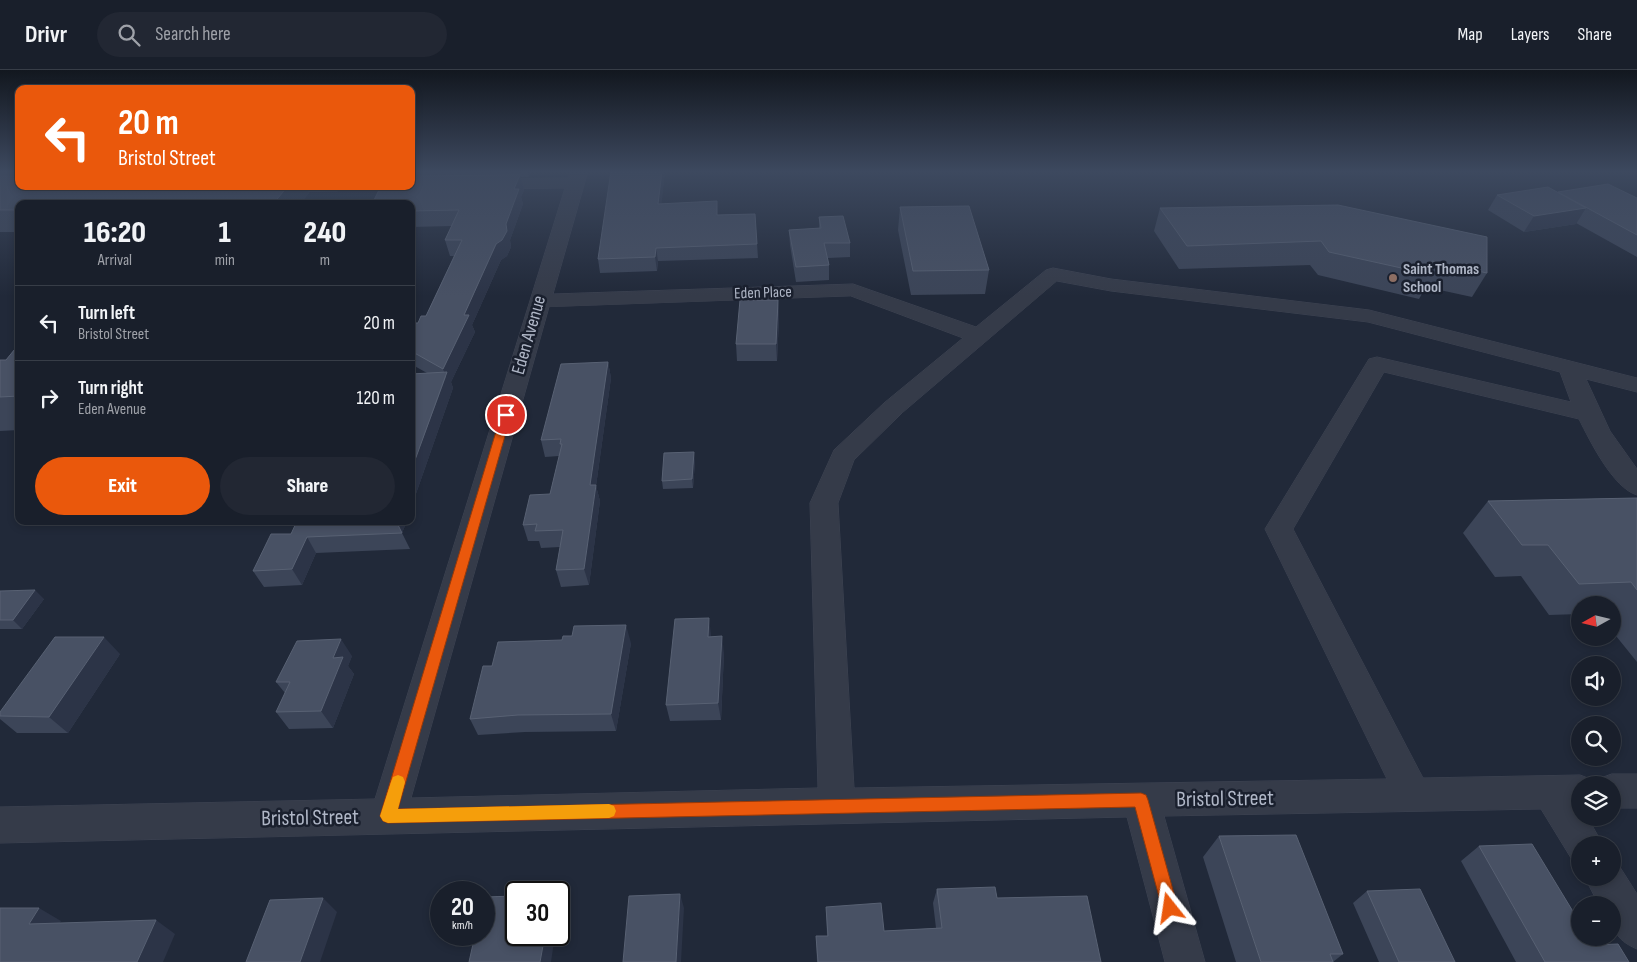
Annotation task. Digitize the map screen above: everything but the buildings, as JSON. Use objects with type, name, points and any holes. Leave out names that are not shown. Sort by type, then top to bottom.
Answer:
[{"type":"street","name":"Eden Avenue","points":[[388,816],[566,213]]},
{"type":"street","points":[[837,805],[824,503],[843,456],[893,408],[1053,274],[1111,284],[1369,316],[1637,385]]},
{"type":"street","name":"Eden Place","points":[[539,301],[853,290],[980,336]]},
{"type":"street","points":[[1414,796],[1279,529],[1378,364],[1587,413]]},
{"type":"street","points":[[1570,368],[1587,413],[1616,465],[1637,486]]},
{"type":"street","points":[[1621,791],[1637,791]]},
{"type":"street","points":[[1566,793],[1581,836]]},
{"type":"street","name":"Bristol Street","points":[[0,825],[837,805],[1566,793]]},
{"type":"street","points":[[1141,800],[1184,962]]},
{"type":"street","points":[[1609,886],[1637,929]]},
{"type":"slow traffic","points":[[398,782],[388,816],[609,811]]},
{"type":"place","name":"Saint Thomas School","points":[[1393,278]]},
{"type":"route","points":[[506,415],[388,816],[1141,800],[1170,908]]}]
